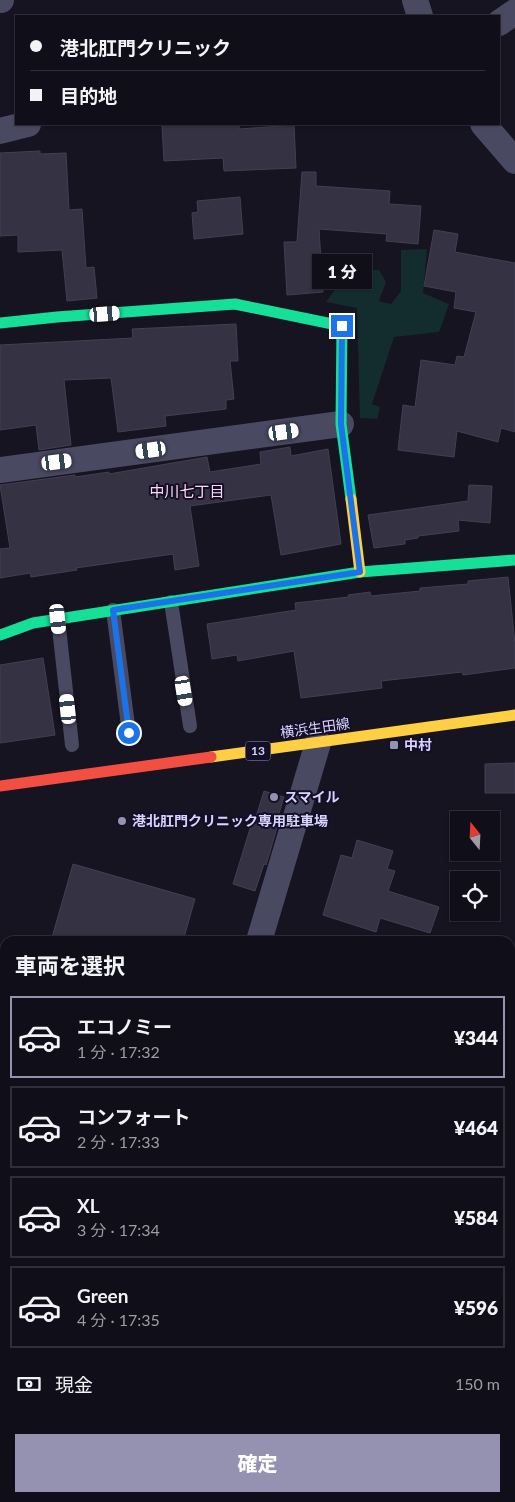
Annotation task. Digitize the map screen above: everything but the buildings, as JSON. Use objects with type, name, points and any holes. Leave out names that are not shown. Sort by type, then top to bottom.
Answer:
[{"type":"street","points":[[415,0],[420,15]]},
{"type":"street","points":[[500,22],[515,12]]},
{"type":"street","points":[[0,131],[24,125]]},
{"type":"street","points":[[484,125],[515,161]]},
{"type":"street","points":[[0,323],[235,304],[342,326],[341,424],[360,572]]},
{"type":"street","points":[[0,470],[341,424]]},
{"type":"street","points":[[0,635],[33,623],[360,572],[515,560]]},
{"type":"street","name":"横浜生田線","points":[[0,786],[318,743],[449,722],[515,715]]},
{"type":"street","points":[[260,936],[318,743]]},
{"type":"lane","points":[[171,602],[190,726]]},
{"type":"lane","points":[[113,610],[129,733]]},
{"type":"lane","points":[[58,619],[72,745]]},
{"type":"green space","points":[[427,249],[423,293],[449,304],[439,332],[394,337],[372,404],[380,407],[377,419],[360,418],[357,308],[326,302],[348,272],[363,269],[379,270],[386,282],[379,301],[391,304],[401,291],[401,250]]},
{"type":"traffic: fast","points":[[0,323],[235,304],[342,326],[341,424],[351,499]]},
{"type":"traffic: fast","points":[[0,635],[33,623],[360,572],[515,560]]},
{"type":"traffic: slow","points":[[351,499],[360,572]]},
{"type":"traffic: slow","points":[[211,757],[515,715]]},
{"type":"traffic: jam","points":[[0,786],[211,757]]},
{"type":"place","name":"中村","points":[[394,745]]},
{"type":"place","name":"スマイル","points":[[274,797]]},
{"type":"place","name":"港北肛門クリニック専用駐車場","points":[[122,821]]},
{"type":"district","name":"中川七丁目","points":[[187,492]]},
{"type":"route","points":[[129,733],[113,610],[360,572],[341,424],[342,326]]}]
